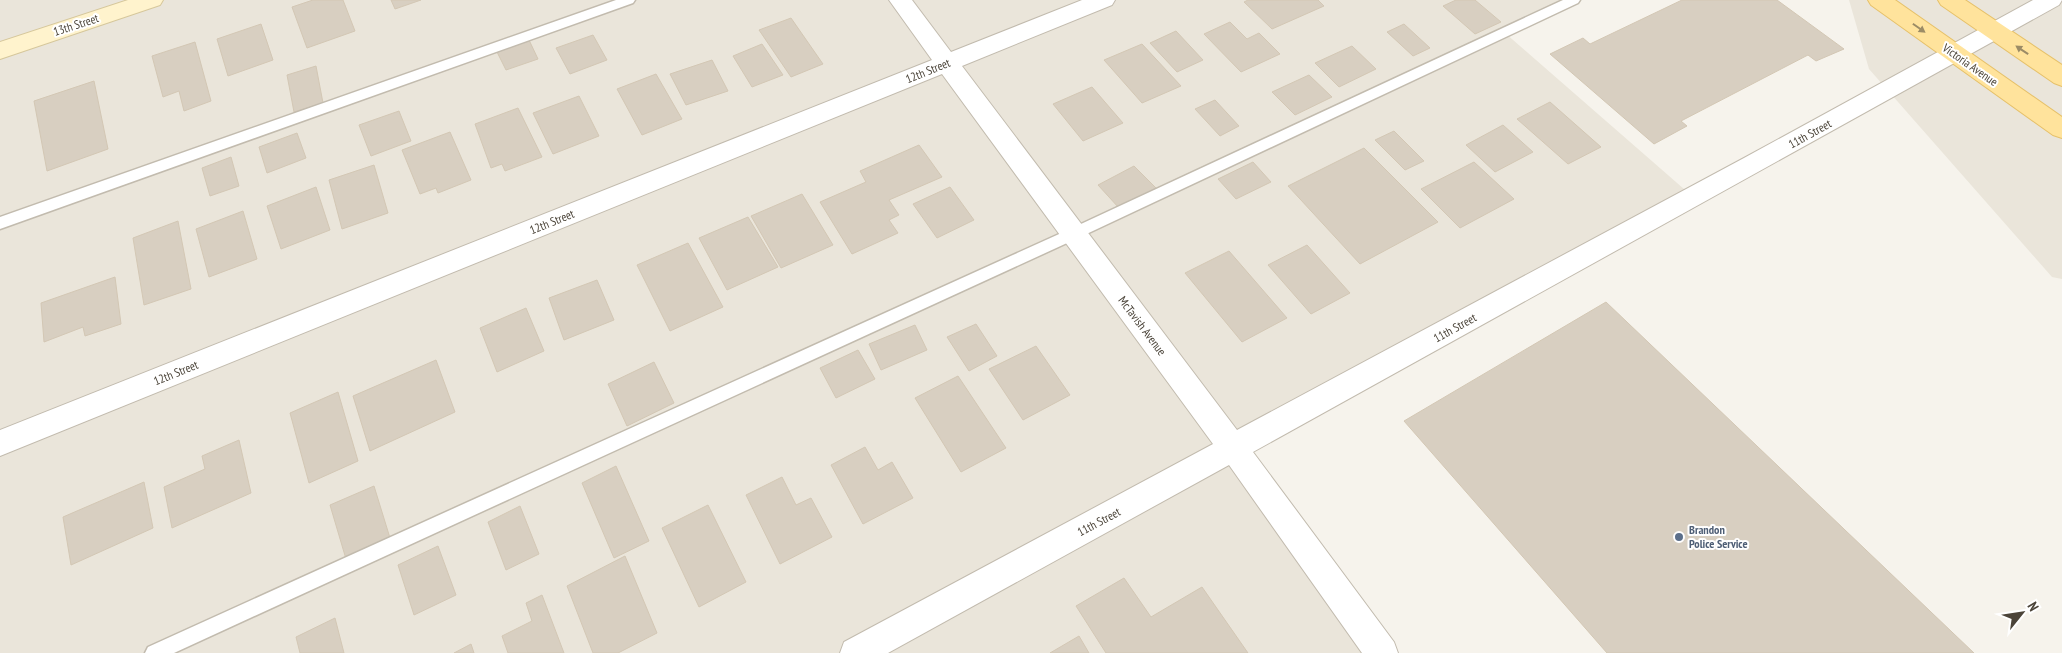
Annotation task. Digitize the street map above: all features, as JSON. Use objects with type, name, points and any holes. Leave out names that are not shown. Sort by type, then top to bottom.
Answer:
[{"type":"main road","name":"Victoria Avenue","points":[[1879,0],[2062,129]]},
{"type":"main road","points":[[1949,0],[2062,77]]},
{"type":"street","name":"13th Street","points":[[0,51],[152,0]]},
{"type":"street","name":"McTavish Avenue","points":[[900,0],[1234,448],[1382,653]]},
{"type":"street","name":"12th Street","points":[[0,443],[1104,0]]},
{"type":"street","name":"11th Street","points":[[856,653],[1736,175],[2051,0]]},
{"type":"lane","points":[[0,223],[629,0]]},
{"type":"lane","points":[[154,653],[1073,234],[1574,0]]},
{"type":"shaded area","points":[[0,0],[1574,0],[1505,33],[1692,196],[1234,448],[1382,653],[0,653]]},
{"type":"shaded area","points":[[1849,0],[2062,0],[2062,279],[2052,277],[1869,69]]},
{"type":"building","points":[[313,0],[343,0],[355,31],[307,48],[292,7]]},
{"type":"building","points":[[391,0],[421,0],[395,9]]},
{"type":"building","points":[[1248,0],[1318,0],[1324,6],[1272,29],[1244,2]]},
{"type":"building","points":[[1456,0],[1475,0],[1501,22],[1475,34],[1443,6]]},
{"type":"building","points":[[1682,0],[1777,0],[1844,49],[1816,61],[1808,55],[1681,121],[1687,126],[1654,144],[1550,54],[1583,38],[1590,44]]},
{"type":"building","points":[[791,18],[823,64],[791,77],[759,30]]},
{"type":"building","points":[[1230,22],[1247,39],[1259,33],[1280,54],[1241,72],[1204,34]]},
{"type":"building","points":[[261,24],[273,60],[228,76],[217,39]]},
{"type":"building","points":[[1404,24],[1430,48],[1413,56],[1387,32]]},
{"type":"building","points":[[1176,31],[1203,60],[1177,72],[1150,43]]},
{"type":"building","points":[[593,35],[607,60],[570,74],[556,48]]},
{"type":"building","points":[[529,40],[538,59],[506,70],[497,52]]},
{"type":"building","points":[[195,42],[211,101],[184,111],[179,91],[163,97],[152,56]]},
{"type":"building","points":[[762,44],[783,75],[752,87],[733,56]]},
{"type":"building","points":[[1142,44],[1181,86],[1142,103],[1104,60]]},
{"type":"building","points":[[1352,46],[1376,69],[1339,87],[1315,63]]},
{"type":"building","points":[[712,60],[728,91],[686,105],[670,74]]},
{"type":"building","points":[[316,66],[323,103],[294,112],[287,75]]},
{"type":"building","points":[[656,74],[682,119],[642,135],[617,89]]},
{"type":"building","points":[[1309,75],[1332,97],[1295,115],[1272,92]]},
{"type":"building","points":[[94,81],[108,149],[47,171],[34,101]]},
{"type":"building","points":[[1092,87],[1123,123],[1083,141],[1053,104]]},
{"type":"building","points":[[579,96],[599,136],[553,154],[533,113]]},
{"type":"building","points":[[1215,100],[1239,126],[1220,136],[1195,109]]},
{"type":"building","points":[[1550,102],[1601,147],[1568,164],[1517,119]]},
{"type":"building","points":[[518,108],[542,157],[505,171],[502,164],[491,168],[475,124]]},
{"type":"building","points":[[399,111],[411,141],[371,156],[359,125]]},
{"type":"building","points":[[1503,125],[1533,152],[1495,172],[1466,145]]},
{"type":"building","points":[[1394,131],[1424,161],[1405,170],[1375,140]]},
{"type":"building","points":[[450,132],[471,180],[438,193],[436,188],[420,194],[402,150]]},
{"type":"building","points":[[297,133],[306,158],[267,173],[259,147]]},
{"type":"building","points":[[919,145],[942,177],[889,200],[899,215],[889,220],[898,233],[852,254],[820,202],[866,182],[860,171]]},
{"type":"building","points":[[1364,148],[1438,222],[1360,264],[1288,186]]},
{"type":"building","points":[[231,157],[239,186],[210,196],[202,168]]},
{"type":"building","points":[[1253,162],[1271,182],[1236,199],[1218,179]]},
{"type":"building","points":[[1474,162],[1514,199],[1460,228],[1421,189]]},
{"type":"building","points":[[374,165],[388,213],[342,229],[329,180]]},
{"type":"building","points":[[1134,166],[1156,188],[1119,208],[1098,185]]},
{"type":"building","points":[[316,187],[330,230],[281,249],[267,206]]},
{"type":"building","points":[[950,187],[974,220],[937,238],[913,204]]},
{"type":"building","points":[[802,194],[833,245],[781,268],[751,216]]},
{"type":"building","points":[[243,211],[257,259],[209,277],[196,229]]},
{"type":"building","points":[[748,217],[778,267],[727,290],[699,238]]},
{"type":"building","points":[[178,221],[191,289],[144,305],[133,238]]},
{"type":"building","points":[[688,243],[723,307],[670,331],[637,265]]},
{"type":"building","points":[[1307,245],[1350,293],[1311,314],[1268,265]]},
{"type":"building","points":[[1229,251],[1287,318],[1242,342],[1185,273]]},
{"type":"building","points":[[115,277],[121,324],[85,336],[83,327],[44,342],[41,303]]},
{"type":"building","points":[[597,280],[614,320],[564,340],[549,298]]},
{"type":"building","name":"Brandon Police Service","points":[[1606,302],[1974,653],[1607,653],[1404,421]]},
{"type":"building","points":[[526,308],[544,351],[497,372],[480,328]]},
{"type":"building","points":[[976,324],[997,356],[969,371],[947,337]]},
{"type":"building","points":[[915,325],[927,350],[881,370],[869,344]]},
{"type":"building","points":[[1036,346],[1070,395],[1023,420],[989,369]]},
{"type":"building","points":[[858,350],[875,379],[836,398],[820,368]]},
{"type":"building","points":[[436,360],[455,412],[370,451],[353,396]]},
{"type":"building","points":[[654,362],[674,403],[627,426],[608,384]]},
{"type":"building","points":[[958,376],[1006,448],[961,472],[915,398]]},
{"type":"building","points":[[338,392],[358,461],[309,483],[290,413]]},
{"type":"building","points":[[239,440],[251,493],[172,528],[164,487],[205,469],[202,456]]},
{"type":"building","points":[[865,447],[878,470],[892,462],[913,498],[863,524],[831,465]]},
{"type":"building","points":[[616,466],[649,541],[614,558],[582,483]]},
{"type":"building","points":[[782,477],[796,505],[811,498],[832,537],[780,564],[746,495]]},
{"type":"building","points":[[144,482],[153,528],[71,565],[63,517]]},
{"type":"building","points":[[374,486],[390,538],[346,559],[330,505]]},
{"type":"building","points":[[708,505],[746,582],[699,607],[662,528]]},
{"type":"building","points":[[520,506],[539,554],[506,570],[488,522]]},
{"type":"building","points":[[438,546],[456,595],[414,615],[398,565]]},
{"type":"building","points":[[625,556],[657,633],[618,653],[593,653],[567,586]]},
{"type":"building","points":[[1124,578],[1151,617],[1202,587],[1248,653],[1106,653],[1076,606]]},
{"type":"building","points":[[542,595],[564,653],[508,653],[502,636],[532,621],[526,603]]},
{"type":"building","points":[[335,618],[344,653],[300,653],[296,637]]},
{"type":"building","points":[[1079,636],[1089,653],[1050,653]]},
{"type":"building","points":[[471,644],[474,653],[454,653]]},
{"type":"place","name":"Brandon Police Service","points":[[1679,537]]}]
